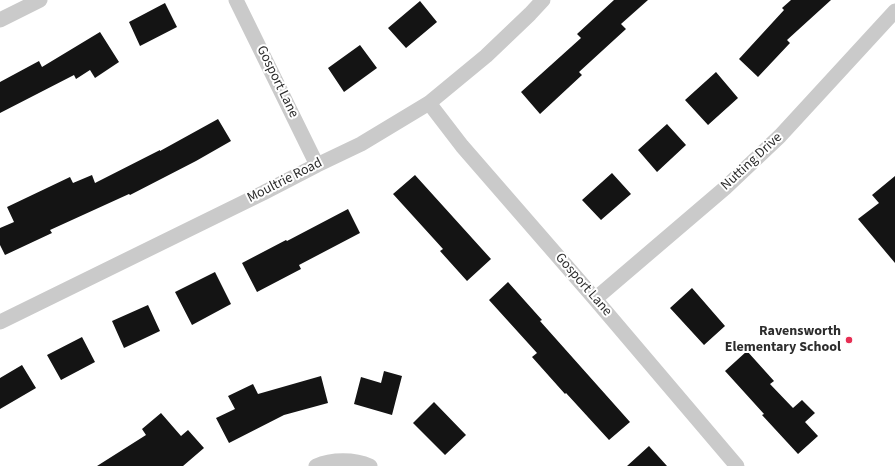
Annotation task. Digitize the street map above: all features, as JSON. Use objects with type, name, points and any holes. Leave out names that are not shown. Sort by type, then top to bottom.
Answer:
[{"type":"street","points":[[0,20],[40,0]]},
{"type":"street","name":"Gosport Lane","points":[[236,0],[317,165]]},
{"type":"street","name":"Moultrie Road","points":[[0,322],[362,144],[429,103],[486,56],[543,0]]},
{"type":"street","name":"Nutting Drive","points":[[595,299],[724,188],[780,136],[895,11]]},
{"type":"street","name":"Gosport Lane","points":[[429,103],[462,146],[737,466]]},
{"type":"street","points":[[316,466],[334,461],[350,461],[370,466]]},
{"type":"building","points":[[614,0],[648,0],[621,24],[626,29],[579,72],[582,75],[540,114],[521,92],[581,38],[577,34]]},
{"type":"building","points":[[791,0],[831,0],[787,40],[790,43],[758,77],[739,59],[784,10],[782,8]]},
{"type":"building","points":[[420,1],[437,22],[406,48],[388,28]]},
{"type":"building","points":[[165,3],[177,27],[140,46],[129,22]]},
{"type":"building","points":[[100,32],[119,62],[95,78],[90,70],[76,79],[74,75],[0,113],[0,82],[39,61],[42,67]]},
{"type":"building","points":[[360,45],[377,68],[344,92],[328,68]]},
{"type":"building","points":[[716,72],[738,98],[708,125],[685,100]]},
{"type":"building","points":[[218,119],[231,141],[130,195],[129,194],[50,230],[52,233],[5,255],[0,245],[0,228],[14,222],[7,207],[70,177],[73,183],[92,175],[95,183],[160,151]]},
{"type":"building","points":[[667,124],[686,145],[657,172],[638,150]]},
{"type":"building","points":[[612,173],[631,194],[601,220],[582,200]]},
{"type":"building","points":[[415,175],[491,259],[467,281],[440,251],[443,249],[393,194]]},
{"type":"building","points":[[895,176],[895,263],[858,219],[879,203],[872,195]]},
{"type":"building","points":[[348,209],[360,233],[299,265],[301,269],[257,292],[242,263]]},
{"type":"building","points":[[215,272],[231,304],[192,325],[175,292]]},
{"type":"building","points":[[508,282],[542,320],[540,321],[630,422],[609,440],[532,357],[537,353],[489,300]]},
{"type":"building","points":[[692,288],[725,326],[704,345],[670,308]]},
{"type":"building","points":[[148,305],[160,331],[124,348],[112,321]]},
{"type":"building","points":[[82,337],[95,362],[61,380],[47,355]]},
{"type":"building","points":[[747,351],[774,381],[770,384],[793,408],[802,400],[815,413],[805,422],[818,436],[798,454],[762,415],[764,414],[725,371]]},
{"type":"building","points":[[22,365],[36,388],[0,409],[0,378]]},
{"type":"building","points":[[384,371],[402,376],[392,415],[354,404],[361,377],[381,383]]},
{"type":"building","points":[[321,376],[328,403],[284,415],[229,443],[216,418],[235,409],[228,396],[253,384],[258,394]]},
{"type":"building","points":[[434,402],[466,435],[445,455],[413,423]]},
{"type":"building","points":[[161,413],[181,436],[188,430],[204,448],[183,466],[97,466],[146,435],[142,429]]},
{"type":"building","points":[[649,446],[667,466],[627,466]]},
{"type":"place","name":"Ravensworth Elementary School","points":[[849,340]]}]
